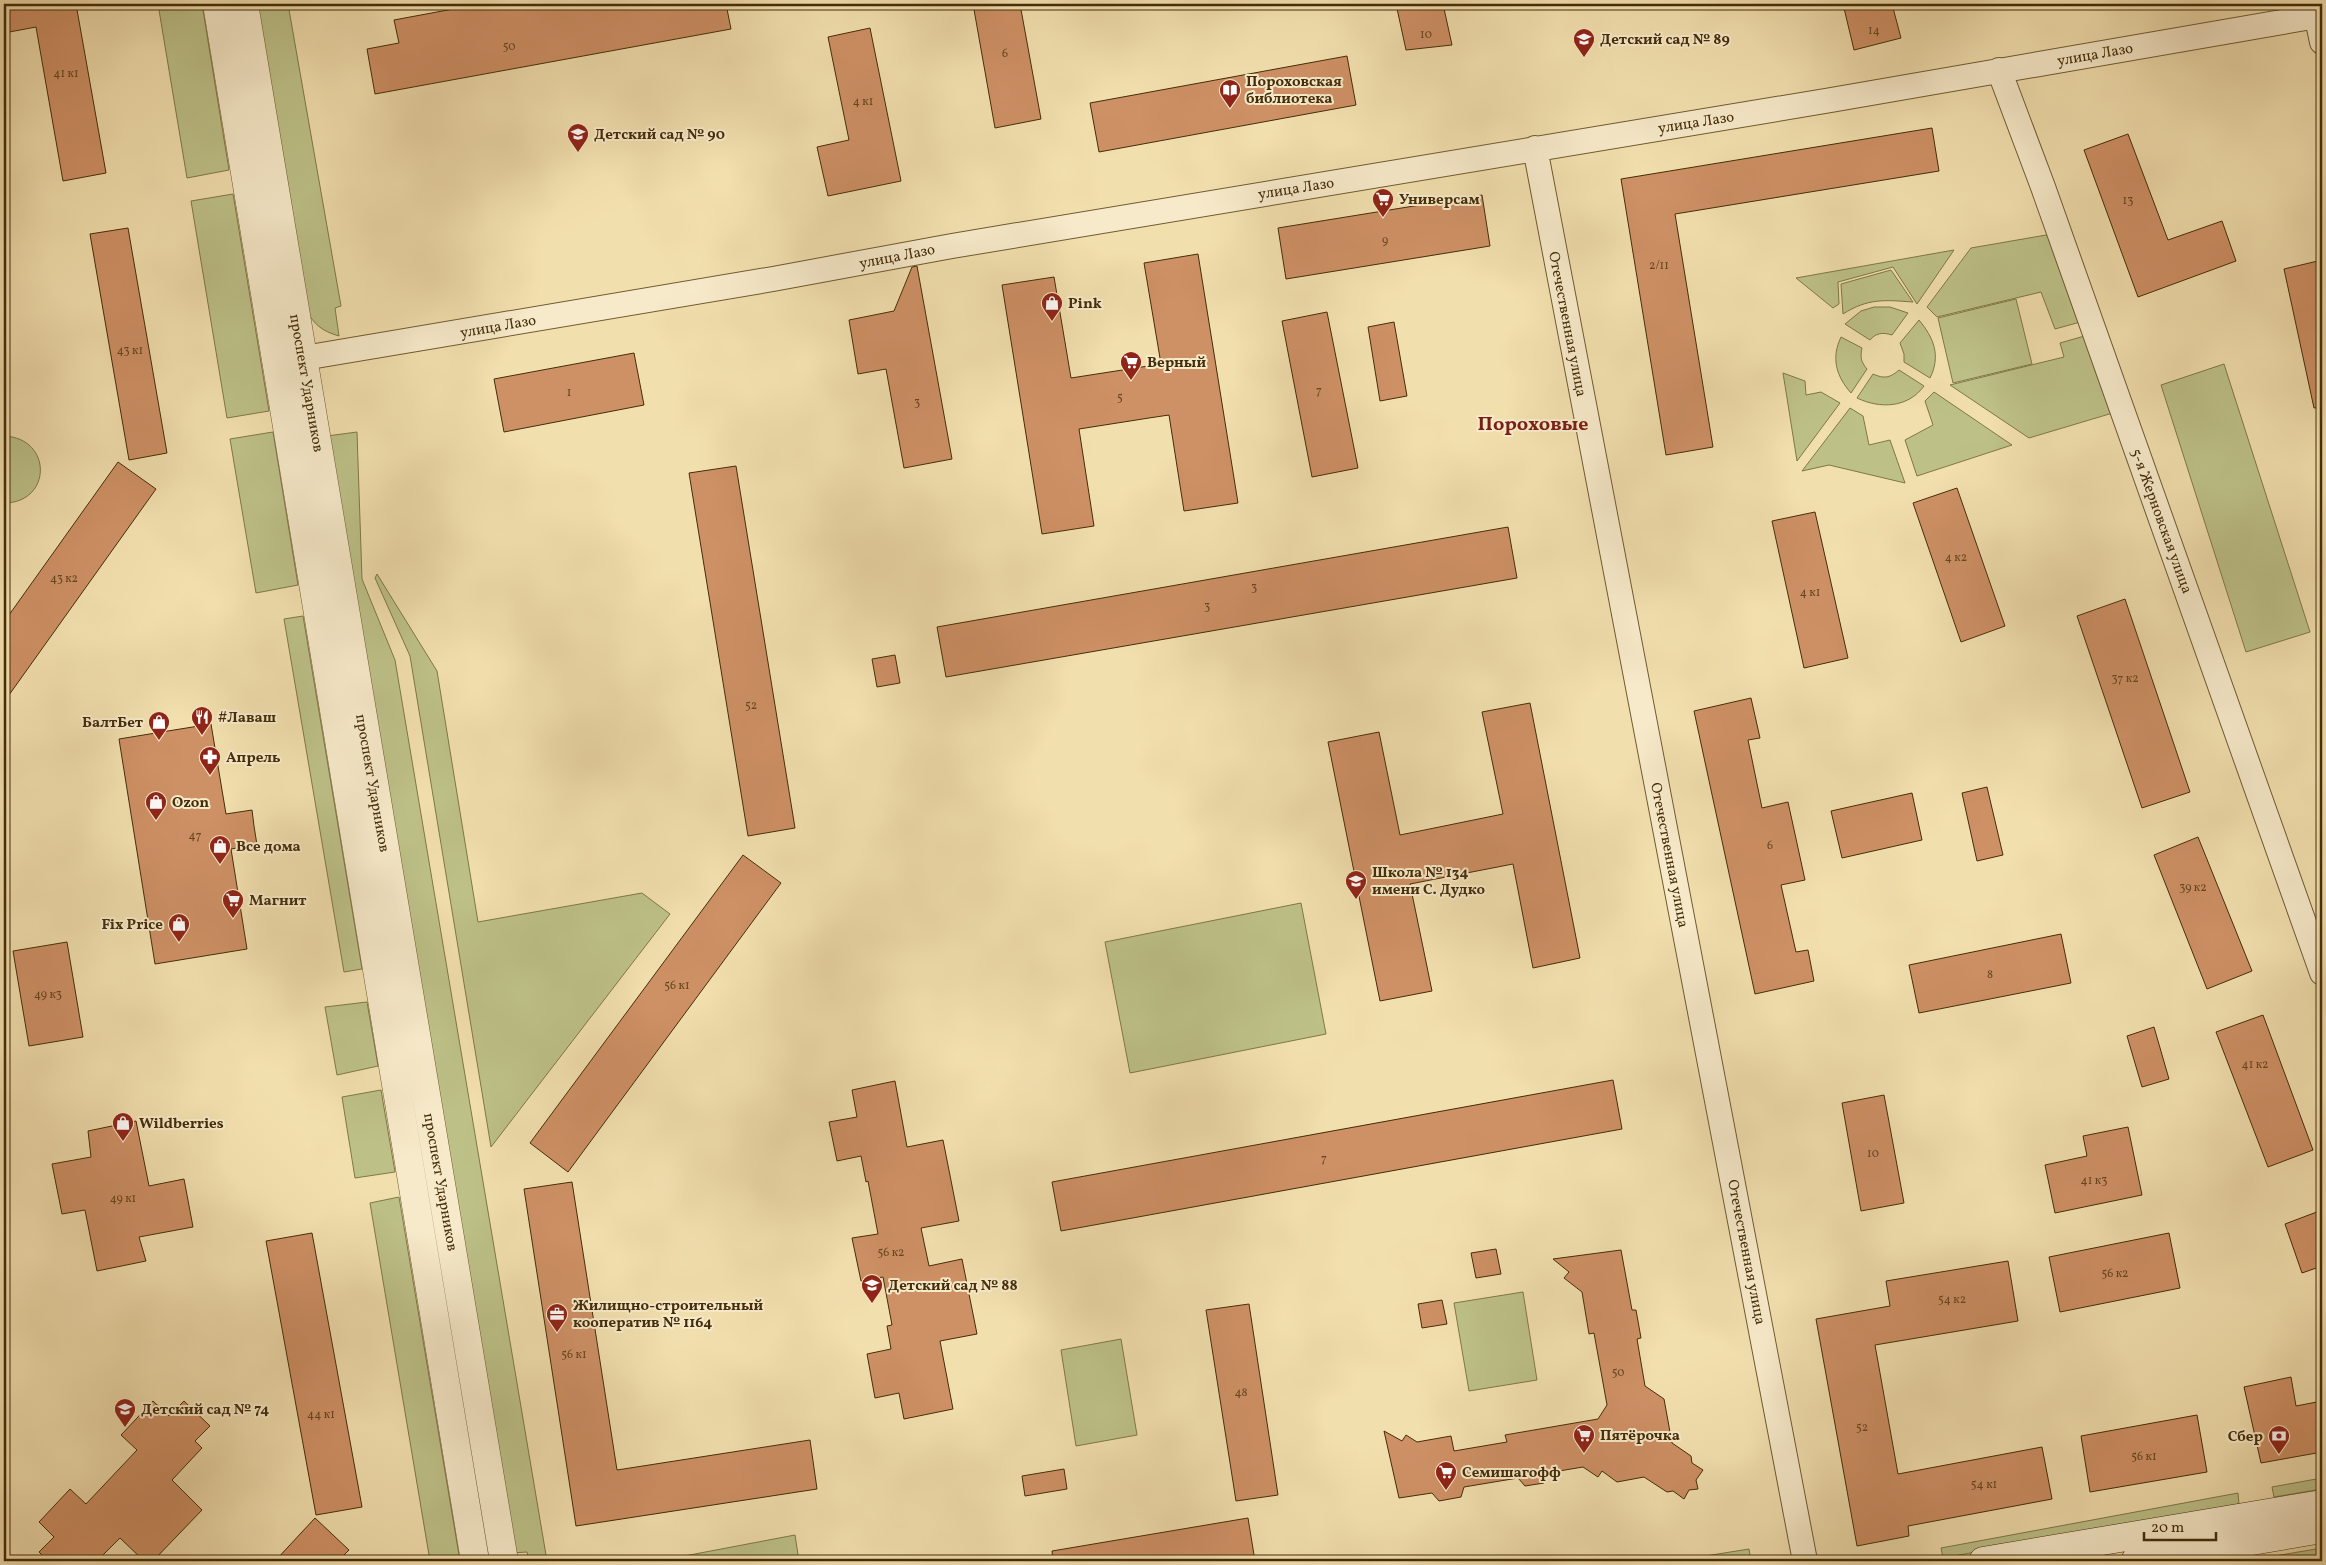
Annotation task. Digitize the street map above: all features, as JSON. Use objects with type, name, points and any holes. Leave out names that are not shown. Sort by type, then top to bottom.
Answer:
[{"type":"street","name":"проспект Ударников","points":[[217,4],[475,1561]]},
{"type":"street","name":"проспект Ударников","points":[[244,4],[504,1561]]},
{"type":"street","name":"улица Лазо","points":[[276,363],[773,279],[952,246],[1831,100],[2315,10]]},
{"type":"street","points":[[2315,10],[2322,42]]},
{"type":"street","name":"5-я Жерновская улица","points":[[1999,70],[2043,187],[2322,972]]},
{"type":"street","name":"Отечественная улица","points":[[1535,148],[1806,1561]]},
{"type":"street","points":[[1983,1561],[2322,1504]]},
{"type":"street","points":[[2135,1561],[2322,1529]]},
{"type":"green space","points":[[158,4],[202,4],[229,170],[187,178]]},
{"type":"green space","points":[[255,4],[288,4],[341,306],[335,308],[339,336],[319,327],[306,309]]},
{"type":"green space","points":[[233,194],[269,411],[227,418],[191,201]]},
{"type":"green space","points":[[2052,234],[2084,321],[2055,329],[2041,292],[1937,317],[1927,307],[1971,248]]},
{"type":"green space","points":[[1954,250],[1917,304],[1893,267],[1838,282],[1839,304],[1833,308],[1796,278]]},
{"type":"green space","points":[[1891,270],[1913,302],[1877,301],[1861,305],[1843,314],[1841,284]]},
{"type":"green space","points":[[2016,299],[2032,364],[1953,383],[1938,318]]},
{"type":"green space","points":[[1874,307],[1890,307],[1908,313],[1892,335],[1880,334],[1870,340],[1845,324],[1861,311]]},
{"type":"green space","points":[[1919,320],[1929,334],[1934,348],[1935,362],[1930,378],[1904,362],[1904,354],[1900,343]]},
{"type":"green space","points":[[2088,335],[2116,412],[2029,438],[1950,385],[2064,357],[2060,343]]},
{"type":"green space","points":[[1841,337],[1862,348],[1863,364],[1867,369],[1851,393],[1842,380],[1837,366],[1836,352]]},
{"type":"green space","points":[[2224,364],[2310,632],[2246,652],[2161,385]]},
{"type":"green space","points":[[1899,370],[1924,386],[1910,399],[1884,405],[1866,402],[1857,398],[1873,374],[1887,377]]},
{"type":"green space","points":[[1783,373],[1805,381],[1806,395],[1821,392],[1840,403],[1797,461]]},
{"type":"green space","points":[[1934,392],[2012,445],[1917,476],[1905,440],[1933,425],[1925,401]]},
{"type":"green space","points":[[1850,408],[1863,416],[1869,445],[1890,440],[1905,483],[1829,465],[1802,471]]},
{"type":"green space","points":[[273,432],[298,585],[256,593],[230,439]]},
{"type":"green space","points":[[357,432],[362,579],[395,660],[547,1561],[529,1561],[527,1552],[512,1553],[327,436]]},
{"type":"green space","points":[[4,436],[20,439],[31,447],[38,458],[40,470],[38,482],[31,493],[20,500],[4,503]]},
{"type":"green space","points":[[377,574],[437,671],[478,922],[642,893],[670,914],[491,1147],[410,656],[375,578]]},
{"type":"green space","points":[[303,616],[362,969],[344,972],[284,619]]},
{"type":"green space","points":[[1301,903],[1326,1034],[1130,1073],[1105,942]]},
{"type":"green space","points":[[367,1002],[378,1066],[337,1075],[325,1007]]},
{"type":"green space","points":[[381,1090],[395,1172],[355,1178],[342,1097]]},
{"type":"green space","points":[[399,1197],[460,1561],[430,1561],[370,1203]]},
{"type":"green space","points":[[1523,1292],[1537,1380],[1469,1391],[1454,1303]]},
{"type":"green space","points":[[1121,1339],[1137,1435],[1076,1446],[1061,1350]]},
{"type":"green space","points":[[2322,1478],[2322,1489],[2274,1497],[2272,1487]]},
{"type":"green space","points":[[2238,1493],[2239,1504],[1943,1558],[1941,1548]]},
{"type":"green space","points":[[795,1535],[799,1561],[658,1561]]},
{"type":"green space","points":[[2322,1548],[2322,1561],[2245,1561]]},
{"type":"green space","points":[[1749,1549],[1751,1561],[1674,1561]]},
{"type":"building","points":[[4,4],[76,4],[106,173],[63,181],[36,27],[4,33]]},
{"type":"building","points":[[480,4],[726,4],[731,29],[375,94],[367,49],[399,43],[394,20]]},
{"type":"building","points":[[973,4],[1020,4],[1041,119],[995,128]]},
{"type":"building","points":[[1396,4],[1443,4],[1452,45],[1406,50]]},
{"type":"building","points":[[1843,4],[1892,4],[1901,38],[1854,50]]},
{"type":"building","points":[[870,28],[901,181],[828,196],[817,147],[849,140],[828,37]]},
{"type":"building","points":[[1347,56],[1356,105],[1099,152],[1090,103]]},
{"type":"building","points":[[1932,128],[1939,171],[1675,214],[1713,447],[1666,455],[1621,179]]},
{"type":"building","points":[[2128,134],[2168,240],[2222,221],[2236,261],[2138,297],[2084,150]]},
{"type":"building","points":[[1482,195],[1490,246],[1286,279],[1278,228]]},
{"type":"building","points":[[128,228],[167,453],[129,460],[90,234]]},
{"type":"building","points":[[1198,254],[1238,503],[1184,511],[1169,415],[1079,429],[1094,526],[1042,534],[1002,285],[1054,277],[1071,378],[1161,364],[1144,263]]},
{"type":"building","points":[[2322,260],[2322,407],[2314,408],[2284,269]]},
{"type":"building","points":[[917,266],[952,459],[904,468],[886,369],[858,374],[849,320],[894,311],[912,267]]},
{"type":"building","points":[[1327,312],[1358,468],[1312,477],[1282,321]]},
{"type":"building","points":[[1394,322],[1407,396],[1380,401],[1368,327]]},
{"type":"building","points":[[634,353],[644,405],[504,432],[494,379]]},
{"type":"building","points":[[118,462],[156,489],[4,702],[4,622]]},
{"type":"building","points":[[736,466],[795,828],[748,836],[689,473]]},
{"type":"building","points":[[1957,488],[2005,626],[1961,642],[1913,503]]},
{"type":"building","points":[[1815,512],[1848,658],[1804,668],[1772,521]]},
{"type":"building","points":[[1508,527],[1517,578],[946,677],[937,627]]},
{"type":"building","points":[[2125,599],[2190,792],[2142,808],[2077,616]]},
{"type":"building","points":[[895,655],[900,683],[877,687],[872,659]]},
{"type":"building","points":[[1751,698],[1760,738],[1748,740],[1762,808],[1788,802],[1805,880],[1781,885],[1796,952],[1808,950],[1814,981],[1755,994],[1694,711]]},
{"type":"building","points":[[1530,703],[1580,958],[1533,968],[1513,864],[1410,884],[1432,991],[1380,1001],[1328,742],[1379,732],[1400,835],[1503,814],[1482,712]]},
{"type":"building","points":[[211,724],[226,814],[252,810],[257,845],[231,849],[247,949],[155,964],[119,739]]},
{"type":"building","points":[[1987,787],[2003,855],[1977,861],[1962,793]]},
{"type":"building","points":[[1912,793],[1922,840],[1842,858],[1831,811]]},
{"type":"building","points":[[2198,837],[2252,971],[2207,989],[2154,855]]},
{"type":"building","points":[[743,855],[781,883],[568,1172],[530,1143]]},
{"type":"building","points":[[2061,934],[2071,983],[1919,1013],[1909,965]]},
{"type":"building","points":[[67,942],[83,1037],[29,1046],[13,951]]},
{"type":"building","points":[[2263,1015],[2313,1150],[2268,1167],[2216,1032]]},
{"type":"building","points":[[2154,1027],[2169,1079],[2142,1087],[2127,1036]]},
{"type":"building","points":[[1613,1080],[1622,1129],[1061,1231],[1052,1182]]},
{"type":"building","points":[[895,1081],[907,1147],[943,1140],[959,1221],[921,1228],[929,1266],[962,1259],[977,1334],[940,1341],[953,1409],[904,1419],[899,1393],[875,1398],[867,1354],[891,1349],[887,1326],[892,1325],[883,1277],[861,1281],[852,1238],[878,1234],[868,1181],[866,1182],[861,1156],[837,1161],[829,1122],[857,1117],[852,1090]]},
{"type":"building","points":[[1884,1095],[1904,1203],[1861,1211],[1842,1103]]},
{"type":"building","points":[[136,1121],[149,1186],[184,1179],[193,1227],[139,1237],[146,1261],[97,1271],[85,1210],[62,1214],[52,1164],[91,1157],[88,1131]]},
{"type":"building","points":[[2128,1127],[2142,1195],[2055,1213],[2045,1165],[2087,1156],[2083,1136]]},
{"type":"building","points":[[572,1182],[617,1470],[810,1440],[817,1489],[576,1526],[524,1189]]},
{"type":"building","points":[[2322,1210],[2322,1266],[2302,1273],[2285,1224]]},
{"type":"building","points":[[312,1233],[362,1507],[316,1515],[266,1241]]},
{"type":"building","points":[[2169,1233],[2180,1288],[2060,1312],[2049,1257]]},
{"type":"building","points":[[1496,1249],[1501,1274],[1476,1278],[1471,1253]]},
{"type":"building","points":[[1621,1250],[1632,1310],[1636,1310],[1641,1338],[1637,1339],[1645,1386],[1664,1399],[1672,1443],[1691,1456],[1692,1463],[1703,1470],[1696,1480],[1698,1489],[1689,1490],[1684,1499],[1673,1491],[1667,1492],[1644,1477],[1617,1482],[1602,1471],[1598,1477],[1583,1467],[1547,1473],[1544,1483],[1525,1486],[1518,1478],[1464,1487],[1461,1497],[1439,1501],[1432,1493],[1399,1498],[1384,1431],[1402,1441],[1406,1435],[1417,1442],[1451,1436],[1454,1451],[1507,1442],[1505,1435],[1598,1419],[1607,1405],[1594,1333],[1589,1334],[1582,1292],[1564,1278],[1569,1272],[1553,1259]]},
{"type":"building","points":[[2008,1261],[2018,1321],[1875,1345],[1898,1474],[2042,1447],[2052,1499],[1908,1526],[1909,1536],[1857,1546],[1816,1319],[1890,1306],[1886,1281]]},
{"type":"building","points":[[1442,1300],[1447,1324],[1422,1328],[1418,1304]]},
{"type":"building","points":[[1249,1304],[1278,1495],[1236,1501],[1206,1310]]},
{"type":"building","points":[[2291,1377],[2296,1406],[2322,1401],[2322,1452],[2261,1463],[2244,1387]]},
{"type":"building","points":[[153,1401],[169,1416],[184,1401],[210,1426],[195,1441],[202,1448],[172,1480],[202,1510],[153,1561],[144,1561],[120,1538],[97,1561],[48,1561],[39,1552],[54,1537],[39,1522],[70,1489],[86,1504],[137,1450],[121,1435]]},
{"type":"building","points":[[2197,1415],[2207,1472],[2090,1492],[2081,1436]]},
{"type":"building","points":[[1064,1469],[1067,1489],[1025,1496],[1022,1476]]},
{"type":"building","points":[[315,1518],[349,1550],[338,1561],[275,1561]]},
{"type":"building","points":[[1248,1518],[1255,1561],[1053,1561],[1052,1551]]},
{"type":"place","name":"Детский сад № 89","points":[[1584,58]]},
{"type":"place","name":"Пороховская библиотека","points":[[1230,109]]},
{"type":"place","name":"Детский сад № 90","points":[[578,153]]},
{"type":"place","name":"Универсам","points":[[1383,218]]},
{"type":"place","name":"Pink","points":[[1052,322]]},
{"type":"place","name":"Верный","points":[[1131,381]]},
{"type":"place","name":"#Лаваш","points":[[202,736]]},
{"type":"place","name":"БалтБет","points":[[159,741]]},
{"type":"place","name":"Апрель","points":[[210,776]]},
{"type":"place","name":"Ozon","points":[[156,821]]},
{"type":"place","name":"Все дома","points":[[220,865]]},
{"type":"place","name":"Школа № 134 имени С. Дудко","points":[[1356,900]]},
{"type":"place","name":"Магнит","points":[[233,919]]},
{"type":"place","name":"Fix Price","points":[[179,943]]},
{"type":"place","name":"Wildberries","points":[[123,1142]]},
{"type":"place","name":"Детский сад № 88","points":[[872,1304]]},
{"type":"place","name":"Жилищно-строительный кооператив № 1164","points":[[557,1333]]},
{"type":"place","name":"Детский сад № 74","points":[[125,1428]]},
{"type":"place","name":"Пятёрочка","points":[[1584,1454]]},
{"type":"place","name":"Сбер","points":[[2279,1455]]},
{"type":"place","name":"Семишагофф","points":[[1446,1491]]},
{"type":"district","name":"Пороховые","points":[[1533,423]]}]
